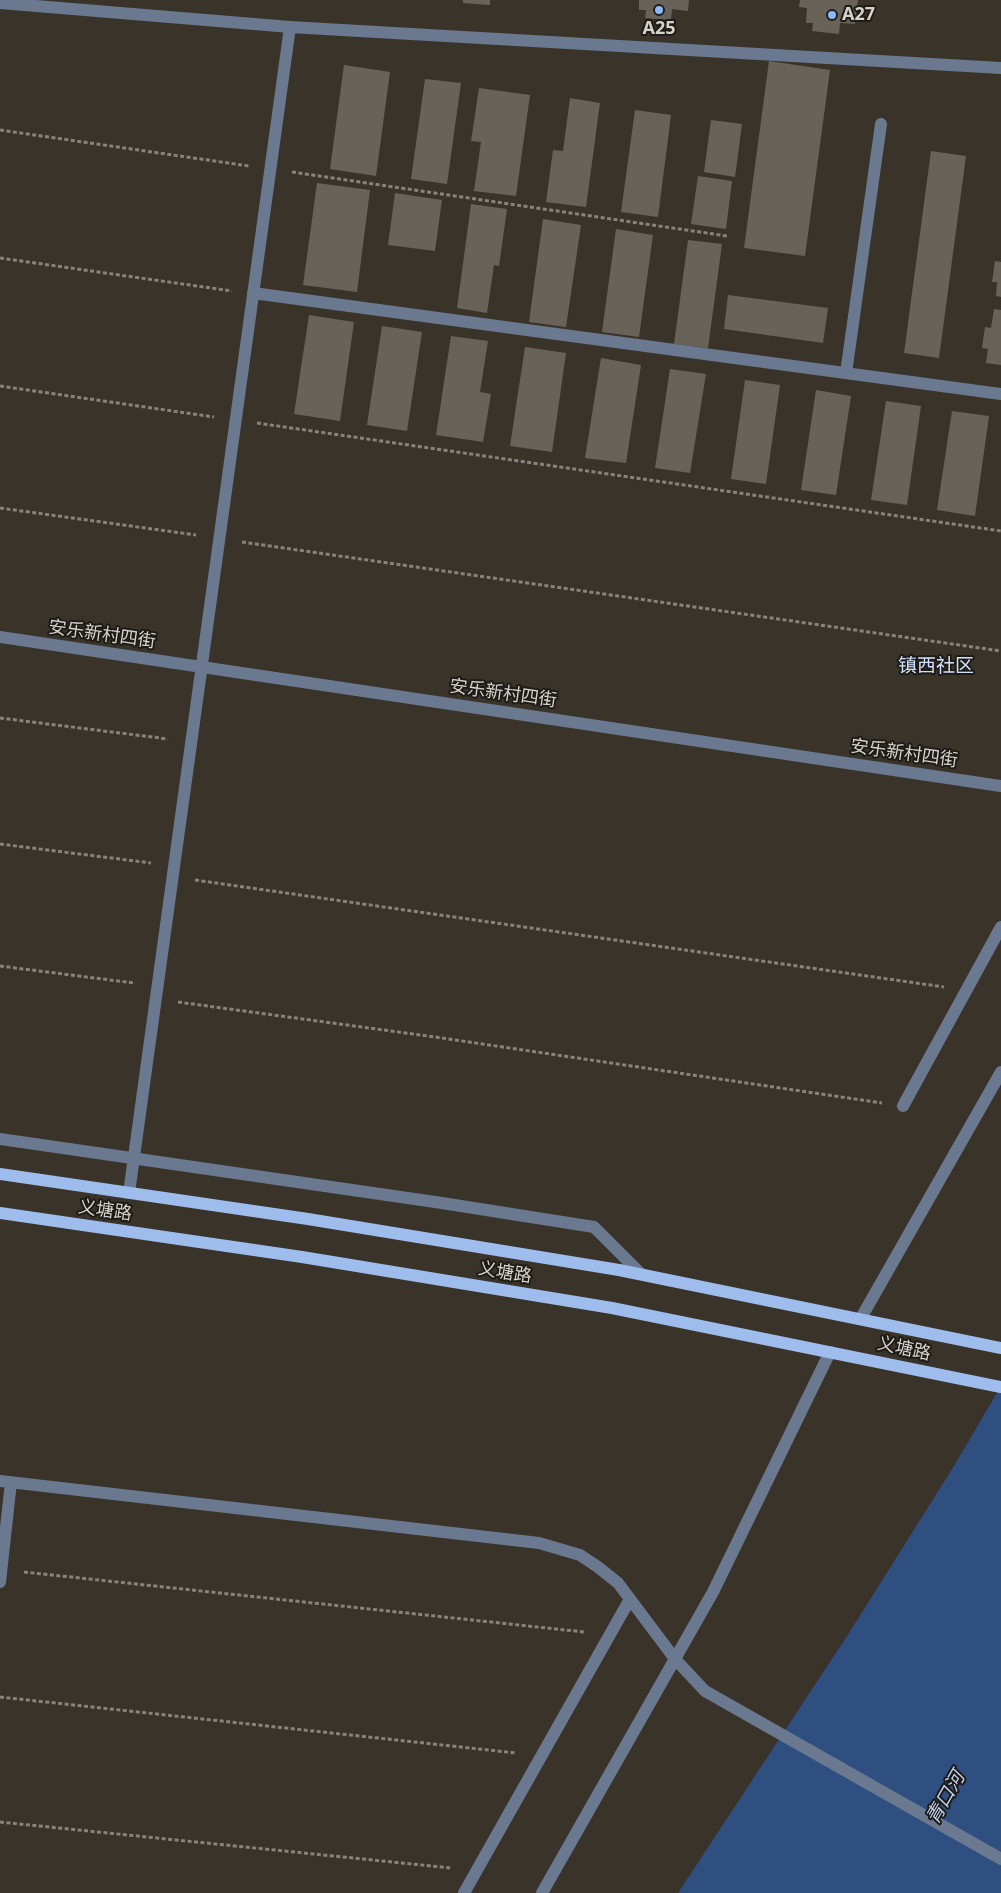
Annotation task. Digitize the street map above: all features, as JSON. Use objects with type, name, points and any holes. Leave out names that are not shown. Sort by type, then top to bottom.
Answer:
[{"type":"main road","name":"义塘路","points":[[0,1174],[308,1219],[641,1274],[1001,1348]]},
{"type":"main road","name":"义塘路","points":[[0,1213],[302,1257],[612,1308],[1001,1387]]},
{"type":"street","points":[[0,4],[290,27],[1001,68]]},
{"type":"street","points":[[129,1193],[290,27]]},
{"type":"street","points":[[846,373],[881,124]]},
{"type":"street","points":[[253,293],[1001,394]]},
{"type":"street","name":"安乐新村四街","points":[[0,637],[1001,786]]},
{"type":"street","points":[[903,1106],[1001,928]]},
{"type":"street","points":[[861,1318],[1001,1072]]},
{"type":"street","points":[[0,1139],[594,1227],[641,1274]]},
{"type":"street","points":[[542,1893],[713,1592],[830,1352]]},
{"type":"street","points":[[1,1576],[6,1481],[539,1543],[580,1555],[618,1583],[675,1659],[705,1691],[1001,1858]]},
{"type":"street","points":[[464,1893],[630,1600]]},
{"type":"path","points":[[0,130],[727,236]]},
{"type":"path","points":[[0,258],[253,293]]},
{"type":"path","points":[[0,386],[1001,531]]},
{"type":"path","points":[[0,508],[1001,651]]},
{"type":"path","points":[[0,718],[191,742]]},
{"type":"path","points":[[0,844],[966,990]]},
{"type":"path","points":[[0,966],[157,985]]},
{"type":"path","points":[[156,999],[435,1037],[903,1106]]},
{"type":"path","points":[[1,1576],[610,1635]]},
{"type":"path","points":[[0,1697],[542,1756]]},
{"type":"path","points":[[0,1822],[476,1871]]},
{"type":"water","name":"青口河","points":[[1001,1386],[1001,1893],[678,1893],[849,1633],[954,1466]]},
{"type":"building","points":[[463,0],[490,0],[490,5],[463,3]]},
{"type":"building","name":"A25","points":[[639,0],[689,0],[688,11],[672,9],[671,20],[645,18],[646,10],[639,10]]},
{"type":"building","name":"A27","points":[[800,0],[858,0],[855,24],[840,23],[839,34],[812,31],[813,23],[806,23],[807,8],[799,7]]},
{"type":"building","points":[[769,61],[830,70],[805,256],[744,248]]},
{"type":"building","points":[[344,65],[390,72],[376,176],[330,169]]},
{"type":"building","points":[[425,79],[461,83],[447,184],[411,179]]},
{"type":"building","points":[[479,88],[530,95],[516,196],[474,191],[481,142],[471,141]]},
{"type":"building","points":[[570,98],[600,103],[586,207],[546,202],[553,150],[563,151]]},
{"type":"building","points":[[635,110],[671,115],[658,217],[621,212]]},
{"type":"building","points":[[711,120],[742,124],[735,177],[704,172]]},
{"type":"building","points":[[931,151],[966,156],[939,358],[904,353]]},
{"type":"building","points":[[698,176],[732,181],[726,229],[691,224]]},
{"type":"building","points":[[317,183],[370,190],[357,292],[303,285]]},
{"type":"building","points":[[395,193],[442,200],[435,251],[388,245]]},
{"type":"building","points":[[471,204],[507,209],[499,266],[494,265],[487,313],[457,308]]},
{"type":"building","points":[[543,219],[581,225],[566,327],[529,322]]},
{"type":"building","points":[[616,229],[653,235],[639,337],[602,332]]},
{"type":"building","points":[[688,240],[722,244],[708,348],[674,344]]},
{"type":"building","points":[[995,261],[1001,262],[1001,297],[996,296],[997,282],[992,282]]},
{"type":"building","points":[[728,295],[828,308],[823,343],[724,329]]},
{"type":"building","points":[[994,309],[1001,310],[1001,365],[986,363],[988,349],[982,348],[985,327],[991,328]]},
{"type":"building","points":[[309,315],[354,322],[340,421],[294,414]]},
{"type":"building","points":[[382,326],[422,332],[407,431],[367,425]]},
{"type":"building","points":[[451,336],[488,341],[480,392],[491,394],[483,442],[436,435]]},
{"type":"building","points":[[525,347],[566,353],[552,452],[510,446]]},
{"type":"building","points":[[601,358],[641,365],[626,463],[585,458]]},
{"type":"building","points":[[670,369],[706,374],[690,473],[655,468]]},
{"type":"building","points":[[745,380],[780,385],[766,484],[731,479]]},
{"type":"building","points":[[816,390],[851,396],[836,495],[801,490]]},
{"type":"building","points":[[886,401],[921,406],[907,505],[871,500]]},
{"type":"building","points":[[952,411],[989,416],[975,516],[937,510]]},
{"type":"place","name":"A25","points":[[659,10]]},
{"type":"place","name":"A27","points":[[832,15]]},
{"type":"district","name":"镇西社区","points":[[936,667]]}]
